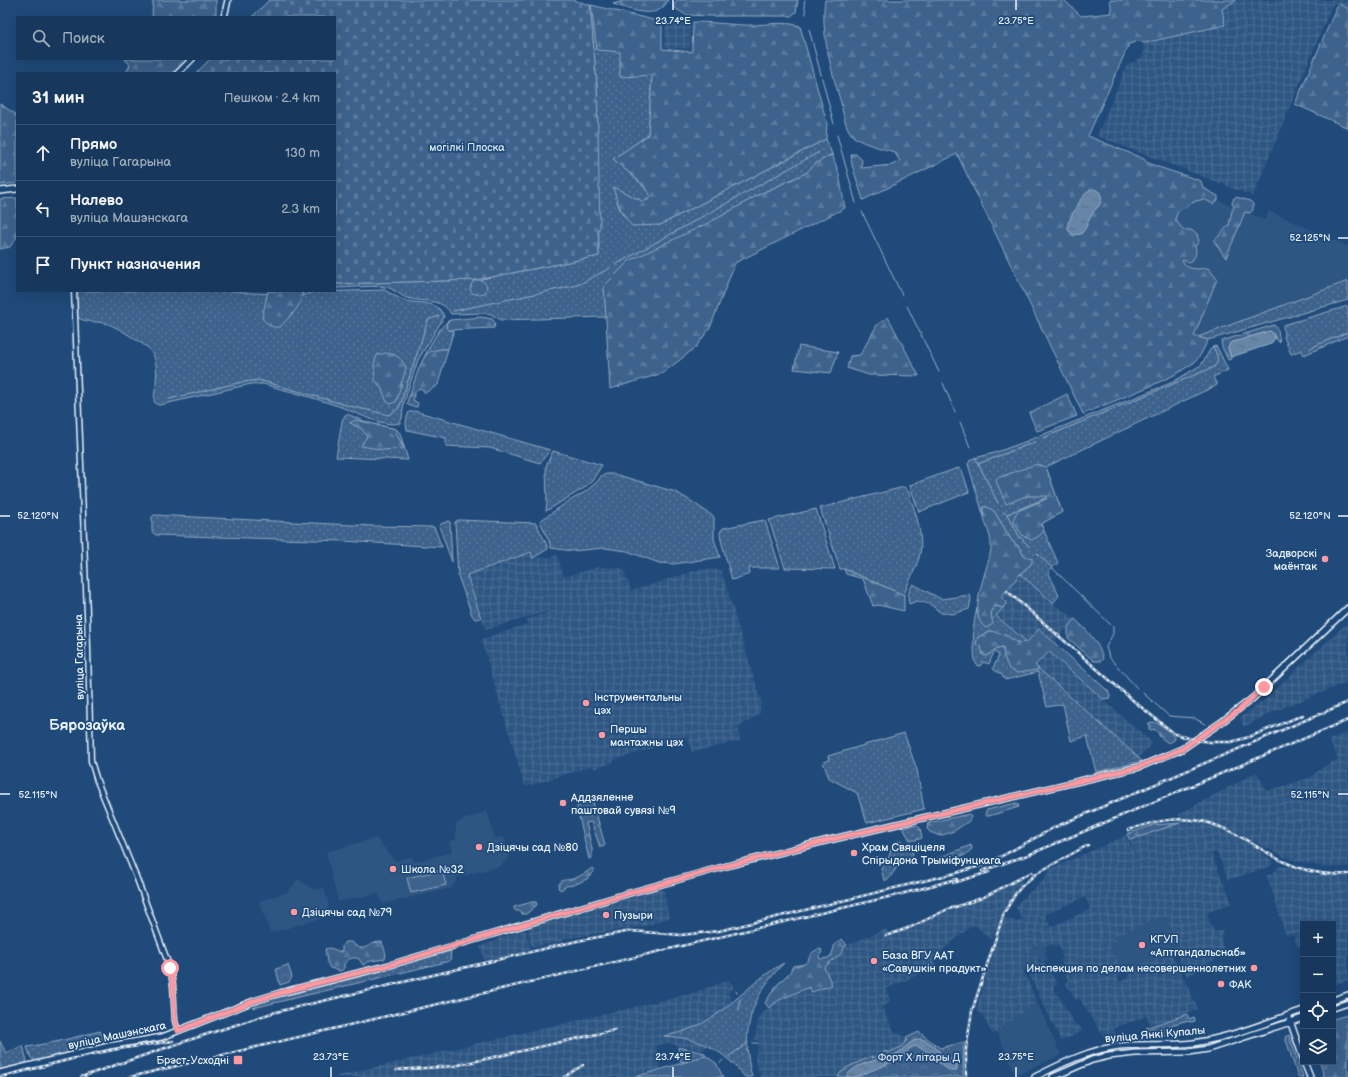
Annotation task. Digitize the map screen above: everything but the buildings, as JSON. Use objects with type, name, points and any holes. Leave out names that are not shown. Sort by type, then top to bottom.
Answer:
[{"type":"main road","points":[[224,16],[228,0]]},
{"type":"main road","points":[[179,72],[191,60]]},
{"type":"main road","points":[[0,191],[16,189]]},
{"type":"main road","name":"вуліца Машэнскага","points":[[0,1072],[109,1046],[162,1037],[254,1001],[290,990],[390,965],[626,894],[723,867],[1144,765],[1182,749],[1239,710],[1348,608]]},
{"type":"main road","points":[[1336,999],[1348,995]]},
{"type":"main road","points":[[1336,1007],[1348,1003]]},
{"type":"main road","name":"вуліца Янкі Купалы","points":[[1035,1077],[1097,1050],[1120,1046],[1197,1043],[1300,1011]]},
{"type":"main road","points":[[1288,1015],[1300,1050]]},
{"type":"main road","name":"вуліца Янкі Купалы","points":[[1053,1077],[1099,1058],[1135,1053],[1189,1052],[1208,1049],[1300,1019]]},
{"type":"main road","points":[[1097,1050],[1099,1058]]},
{"type":"main road","points":[[1305,1065],[1310,1077]]},
{"type":"street","name":"вуліца Гагарына","points":[[74,292],[87,613],[91,761],[97,781],[137,879],[170,968],[173,984],[175,1021],[178,1031]]},
{"type":"shaded area","points":[[1236,0],[1348,0],[1348,8],[1333,3],[1253,196],[1097,136],[1127,65],[1141,58],[1145,49],[1143,47],[1144,43],[1225,25],[1222,9]]},
{"type":"shaded area","points":[[666,22],[691,24],[690,49],[664,48]]},
{"type":"shaded area","points":[[1085,144],[1265,220],[1269,211],[1348,246],[1348,281],[1198,337],[1193,336]]},
{"type":"shaded area","points":[[531,552],[534,558],[552,557],[557,555],[564,577],[597,567],[623,568],[631,591],[700,569],[721,570],[762,704],[760,706],[760,714],[739,727],[740,741],[692,752],[688,738],[685,736],[678,740],[614,760],[614,762],[594,769],[592,766],[525,787],[481,639],[528,624],[526,620],[561,607],[486,630],[467,575]]},
{"type":"shaded area","points":[[1020,574],[1053,603],[1075,619],[1054,643],[1039,629],[1027,642],[996,616],[1007,603],[1001,597]]},
{"type":"shaded area","points":[[1348,622],[1348,682],[1270,713],[1244,727],[1240,718],[1264,700]]},
{"type":"shaded area","points":[[1048,652],[1153,743],[1138,758],[1035,665]]},
{"type":"shaded area","points":[[1348,732],[1348,867],[1324,867],[1286,858],[1253,841],[1251,844],[1269,858],[1272,862],[1272,866],[1228,880],[1217,852],[1211,853],[1232,903],[1211,911],[1207,915],[1214,932],[1222,931],[1223,936],[1220,937],[1225,952],[1222,953],[1222,955],[1187,977],[1175,950],[1172,940],[1175,938],[1164,916],[1115,937],[1117,941],[1110,944],[1123,974],[1118,977],[1119,982],[1129,978],[1129,974],[1135,971],[1133,968],[1170,952],[1198,1009],[1151,1026],[1147,1016],[1114,1028],[1118,1036],[1104,1037],[1079,998],[1076,1000],[1066,984],[1068,980],[1060,967],[1063,965],[1060,960],[1063,959],[1059,945],[1053,946],[1053,944],[1045,947],[1043,942],[1029,949],[1032,953],[1034,952],[1040,963],[1044,962],[1058,985],[1053,987],[1076,1026],[1079,1025],[1083,1031],[1061,1041],[1027,970],[1023,970],[1037,1002],[998,1030],[997,1033],[992,1034],[982,1014],[976,1010],[1004,917],[1017,922],[1022,919],[1016,908],[1019,902],[1044,879],[1050,869],[1126,835],[1136,857],[1130,840],[1180,823],[1179,814],[1257,772],[1267,791],[1309,778],[1323,767],[1338,759],[1329,740]],"holes":[[[1085,897],[1090,909],[1049,928],[1050,925],[1045,915]]]},
{"type":"shaded area","name":"Школа №32","points":[[487,811],[495,838],[504,837],[509,856],[501,866],[458,877],[452,888],[382,904],[379,893],[338,902],[326,852],[376,838],[395,861],[411,857],[415,862],[452,852],[449,842],[456,839],[456,823]]},
{"type":"shaded area","points":[[1278,866],[1295,868],[1316,875],[1348,876],[1348,980],[1336,984],[1336,921],[1300,921],[1300,946],[1297,947],[1293,934],[1286,936],[1267,876],[1277,870]]},
{"type":"shaded area","name":"Дзіцячы сад №79","points":[[298,879],[314,890],[324,888],[329,905],[323,918],[270,932],[259,901],[288,892]]},
{"type":"shaded area","points":[[1019,879],[1023,884],[1003,913],[991,940],[974,924],[933,958],[936,967],[886,989],[891,1002],[882,1007],[894,1031],[907,1040],[901,1047],[873,1058],[872,1056],[841,1072],[838,1077],[761,1077],[755,1060],[759,1041],[755,1040],[759,1016],[779,1000],[809,987],[824,967],[841,954],[845,946],[886,929],[889,933],[910,925],[912,928],[937,915],[982,899]]},
{"type":"shaded area","points":[[659,887],[664,890],[669,918],[648,925],[564,939],[561,942],[533,947],[530,942],[528,928]]},
{"type":"shaded area","points":[[1164,916],[1175,939],[1172,940],[1175,950],[1123,973],[1110,944],[1117,941],[1115,937]]},
{"type":"shaded area","points":[[526,930],[531,950],[485,961],[480,946],[498,940],[498,938]]},
{"type":"shaded area","points":[[1043,941],[1048,959],[1042,963],[1034,953],[1028,949]]},
{"type":"shaded area","points":[[729,980],[734,987],[728,993],[733,1003],[713,1021],[705,1049],[702,1051],[669,1043],[656,1045],[660,1069],[635,1077],[333,1077],[690,994]]},
{"type":"shaded area","points":[[1037,1002],[1061,1055],[1016,1075],[997,1033],[998,1030]]},
{"type":"green space","points":[[153,0],[216,0],[216,16],[152,16]]},
{"type":"green space","name":"могілкі Плоска","points":[[269,0],[573,0],[590,5],[597,86],[600,227],[598,231],[599,256],[476,280],[336,284],[336,72],[197,72],[209,60],[336,60],[336,16],[253,16]]},
{"type":"green space","points":[[668,0],[658,11],[651,12],[635,11],[613,4],[623,1]]},
{"type":"green space","points":[[677,0],[798,0],[796,12],[791,16],[710,16],[686,15],[673,7]]},
{"type":"green space","points":[[825,0],[1064,0],[1081,16],[1112,13],[1110,0],[1236,0],[1222,9],[1225,25],[1144,43],[1139,41],[1129,44],[1088,136],[1144,159],[1146,162],[1153,165],[1201,181],[1203,188],[1218,196],[1218,200],[1213,204],[1204,199],[1196,201],[1178,211],[1175,219],[1183,230],[1191,230],[1197,234],[1199,242],[1195,246],[1196,253],[1193,259],[1189,262],[1183,260],[1182,261],[1184,264],[1190,268],[1208,268],[1217,279],[1194,336],[1208,340],[1195,362],[1176,374],[1153,385],[1083,414],[957,154],[863,200],[852,165],[851,154],[856,154],[862,160],[861,168],[892,165],[900,161],[894,152],[855,138],[848,128],[825,38]]},
{"type":"green space","points":[[1338,4],[1348,8],[1348,128],[1295,104]]},
{"type":"green space","points":[[590,5],[620,52],[652,75],[648,135],[613,159],[640,182],[650,195],[648,200],[642,201],[614,188],[618,205],[623,215],[660,225],[826,139],[832,154],[815,164],[806,173],[758,195],[604,286],[606,317],[501,320],[491,314],[483,313],[451,314],[442,305],[407,298],[385,287],[366,286],[336,288],[336,284],[476,280],[599,256],[597,86]]},
{"type":"green space","points":[[591,5],[662,22],[662,49],[692,52],[693,22],[743,25],[786,23],[800,26],[827,123],[826,139],[660,225],[632,226],[620,208],[613,187],[642,201],[648,200],[650,194],[640,182],[613,159],[648,135],[652,75],[620,77],[620,52],[597,50]]},
{"type":"green space","points":[[126,60],[186,60],[174,72],[126,72],[130,65]]},
{"type":"green space","points":[[0,104],[16,114],[16,183],[0,185]]},
{"type":"green space","points":[[832,154],[839,174],[845,208],[735,263],[710,328],[695,348],[663,373],[610,389],[604,286],[629,261],[716,219],[758,195],[806,173],[815,164]]},
{"type":"green space","points":[[1236,197],[1250,201],[1253,204],[1253,210],[1250,213],[1245,212],[1226,258],[1214,241],[1229,225],[1234,207],[1232,203]]},
{"type":"green space","points":[[16,198],[16,238],[10,247],[0,249],[0,199]]},
{"type":"green space","points":[[476,280],[481,280],[485,283],[487,286],[486,292],[480,295],[472,293],[470,290],[472,283]]},
{"type":"green space","points":[[1348,281],[1348,300],[1208,340],[1198,337]]},
{"type":"green space","points":[[384,290],[406,301],[433,305],[442,312],[444,317],[418,360],[404,402],[400,423],[393,424],[376,421],[342,407],[263,384],[251,384],[160,405],[156,404],[154,401],[156,365],[152,352],[147,347],[111,325],[77,317],[76,292],[243,292],[303,295],[314,292]]},
{"type":"green space","points":[[268,292],[303,292],[301,302],[280,327],[270,326],[262,318]]},
{"type":"green space","points":[[1348,306],[1348,336],[1304,355],[1301,350],[1291,354],[1284,337],[1283,325]]},
{"type":"green space","points":[[481,317],[492,319],[495,323],[494,328],[449,330],[446,328],[447,322],[451,320]]},
{"type":"green space","points":[[888,317],[919,376],[869,375],[847,368],[850,356],[860,355],[877,325]]},
{"type":"green space","points":[[447,322],[449,330],[454,330],[448,349],[434,351],[423,360],[435,337]]},
{"type":"green space","points":[[1274,325],[1278,330],[1280,343],[1270,331],[1231,343],[1228,348],[1231,359],[1228,360],[1221,341]]},
{"type":"green space","points":[[799,346],[838,352],[831,373],[794,369]]},
{"type":"green space","points":[[1214,346],[1217,347],[1228,370],[1213,377],[1217,385],[1046,467],[1062,512],[1041,524],[1058,563],[1048,571],[1059,596],[1053,603],[1020,574],[1032,563],[1024,556],[1019,547],[1012,541],[994,511],[984,507],[983,514],[968,464],[971,459],[994,453],[1027,441],[1173,382],[1201,365]]},
{"type":"green space","points":[[448,349],[438,385],[425,393],[421,388],[417,390],[413,400],[418,403],[417,407],[410,406],[407,404],[408,399],[424,358],[427,354],[434,350]]},
{"type":"green space","points":[[386,353],[398,357],[406,368],[396,402],[390,404],[386,400],[382,389],[375,380],[374,364],[377,355]]},
{"type":"green space","points":[[1067,394],[1077,416],[1037,431],[1029,413]]},
{"type":"green space","points":[[415,411],[550,450],[540,463],[490,448],[446,446],[446,438],[407,430],[406,423],[409,412]]},
{"type":"green space","points":[[347,414],[369,423],[396,429],[400,433],[408,460],[336,457],[342,421]]},
{"type":"green space","points":[[356,420],[396,429],[396,433],[404,448],[385,450],[361,446],[367,436],[362,429],[350,423]]},
{"type":"green space","points":[[553,451],[602,465],[592,481],[584,488],[546,511],[546,466]]},
{"type":"green space","points":[[1037,464],[1046,467],[1062,512],[1041,524],[1044,531],[1032,540],[1023,536],[1013,521],[1015,515],[1018,511],[1046,499],[1047,496],[1026,496],[1006,504],[996,481],[997,478]]},
{"type":"green space","points":[[958,468],[962,470],[969,492],[919,512],[910,485]]},
{"type":"green space","points":[[614,474],[676,492],[714,517],[714,539],[720,557],[674,564],[659,563],[627,551],[605,548],[572,551],[551,548],[540,521],[585,492],[598,481],[601,476]]},
{"type":"green space","points":[[904,487],[908,492],[916,516],[920,530],[921,545],[916,567],[904,595],[844,569],[840,569],[820,508]]},
{"type":"green space","points":[[983,507],[987,507],[994,511],[1012,541],[1019,547],[1024,556],[1032,558],[1032,563],[1020,574],[1001,597],[1007,602],[1003,608],[996,606],[992,610],[991,614],[993,624],[986,628],[981,622],[978,614],[979,594],[991,548],[990,536],[984,519]]},
{"type":"green space","points":[[816,509],[835,569],[785,568],[769,520]]},
{"type":"green space","points":[[154,515],[373,526],[434,527],[442,547],[343,541],[156,535],[152,532],[152,517]]},
{"type":"green space","points":[[458,520],[536,523],[548,549],[533,558],[531,552],[467,575],[481,618],[475,619],[472,615],[458,576],[455,522]]},
{"type":"green space","points":[[764,520],[780,568],[749,568],[750,574],[732,580],[720,532],[723,528]]},
{"type":"green space","points":[[448,521],[450,522],[452,562],[439,526]]},
{"type":"green space","points":[[844,569],[904,595],[904,611],[878,605],[873,606],[863,579],[846,574]]},
{"type":"green space","points":[[913,584],[941,599],[970,595],[971,599],[969,609],[953,614],[941,613],[930,604],[917,601],[909,604],[909,593]]},
{"type":"green space","points":[[996,606],[1003,608],[996,616],[1027,642],[1018,643],[1004,634],[978,637],[976,644],[981,647],[987,656],[996,649],[1003,647],[1004,657],[1037,670],[1038,668],[1142,761],[1096,772],[1087,736],[1071,741],[1063,704],[1047,707],[1038,672],[1005,680],[1001,674],[993,668],[999,655],[994,652],[989,664],[983,662],[980,666],[977,665],[975,662],[973,635],[977,608],[977,614],[992,620],[991,613]]},
{"type":"green space","points":[[1075,619],[1096,642],[1103,659],[1101,661],[1094,661],[1068,638],[1068,627]]},
{"type":"green space","points":[[1039,629],[1108,691],[1110,698],[1103,699],[1049,652],[1035,665],[1038,668],[1037,670],[1017,673],[1009,669],[1004,657],[1003,647],[996,649],[987,656],[983,655],[981,647],[976,644],[978,637],[990,631],[1004,634],[1018,643],[1027,642]]},
{"type":"green space","points":[[1152,722],[1165,728],[1175,739],[1168,743],[1159,736],[1154,729],[1149,729],[1149,723]]},
{"type":"green space","points":[[904,733],[917,770],[924,809],[867,823],[857,793],[829,778],[823,762],[829,760],[828,756]]},
{"type":"green space","points":[[578,799],[593,802],[605,845],[600,847],[591,822],[586,823],[592,849],[592,858],[589,859],[577,808]]},
{"type":"green space","points":[[1016,803],[1019,807],[989,816],[986,816],[985,814],[987,810]]},
{"type":"green space","points":[[969,814],[971,817],[969,821],[954,831],[940,836],[930,832],[927,829],[928,823]]},
{"type":"green space","points":[[1180,823],[1130,840],[1127,834],[1153,825]]},
{"type":"green space","points":[[916,825],[920,828],[922,838],[910,840],[904,830],[907,827]]},
{"type":"green space","points":[[900,840],[912,850],[913,856],[900,863],[888,880],[884,880],[881,869],[889,857],[892,846]]},
{"type":"green space","points":[[971,845],[972,849],[965,855],[941,864],[936,862],[936,859]]},
{"type":"green space","points":[[592,868],[594,870],[593,873],[587,879],[574,885],[566,886],[561,890],[558,888],[562,881],[584,874]]},
{"type":"green space","points":[[442,870],[446,885],[411,893],[407,878]]},
{"type":"green space","points":[[536,902],[537,905],[526,914],[522,914],[520,911],[516,911],[514,909],[514,907]]},
{"type":"green space","points":[[842,939],[847,945],[841,954],[824,967],[832,985],[812,992],[809,987],[779,1000],[769,1008],[765,1003],[776,986],[790,972],[793,966],[804,964],[814,952],[821,949],[822,952],[819,956],[820,959],[828,958],[832,954],[835,944]]},
{"type":"green space","points":[[345,942],[351,942],[360,948],[363,948],[377,942],[382,942],[386,954],[385,959],[370,961],[363,965],[359,959],[353,958],[345,962],[344,968],[341,971],[330,968],[327,962],[325,949],[330,948],[342,952],[342,946]]},
{"type":"green space","points":[[451,951],[450,961],[253,1008],[261,1002],[378,972]]},
{"type":"green space","points":[[784,963],[763,988],[751,1015],[747,1044],[752,1077],[745,1077],[719,1052],[700,1042],[664,1036],[689,1029],[707,1021],[765,975]]},
{"type":"green space","points":[[288,965],[292,977],[289,982],[280,985],[276,969]]},
{"type":"green space","points":[[1187,1014],[1189,1019],[1194,1017],[1195,1021],[1185,1021],[1171,1025],[1172,1035],[1152,1037],[1156,1036],[1154,1028],[1148,1030],[1146,1028]]},
{"type":"green space","points":[[1348,1015],[1348,1077],[1324,1077],[1321,1065],[1336,1065],[1336,1018]]},
{"type":"green space","points":[[100,1031],[105,1040],[105,1044],[35,1061],[31,1058],[27,1047],[60,1041]]},
{"type":"green space","name":"Форт X літары Д","points":[[919,1032],[940,1048],[964,1042],[963,1077],[838,1077],[841,1072],[847,1069],[846,1068],[872,1056],[873,1058],[886,1051],[887,1053],[901,1047],[907,1040],[906,1038]]},
{"type":"green space","points":[[1289,1035],[1303,1077],[1298,1077],[1285,1037]]},
{"type":"green space","points":[[0,1041],[6,1053],[23,1046],[27,1061],[23,1064],[0,1071]]},
{"type":"green space","points":[[1205,1044],[1205,1046],[1193,1048],[1131,1051],[1107,1054],[1107,1052],[1190,1047]]},
{"type":"green space","points":[[678,1047],[705,1053],[705,1056],[681,1062]]},
{"type":"green space","points":[[706,1056],[716,1063],[723,1077],[635,1077]]},
{"type":"water","points":[[1090,189],[1096,190],[1100,193],[1100,204],[1093,213],[1083,232],[1081,234],[1073,235],[1068,230],[1068,223],[1081,199]]},
{"type":"water","points":[[1270,331],[1273,333],[1275,338],[1271,344],[1231,357],[1228,348],[1230,343]]},
{"type":"water","points":[[920,1039],[930,1043],[943,1055],[956,1061],[958,1065],[956,1071],[950,1071],[919,1047],[915,1046],[909,1049],[904,1056],[890,1063],[856,1077],[846,1077],[856,1068],[869,1062],[896,1054],[913,1041]]},
{"type":"waterway","points":[[805,0],[804,3],[806,14]]},
{"type":"waterway","points":[[809,29],[834,124]]},
{"type":"waterway","points":[[837,135],[856,203]]},
{"type":"waterway","points":[[615,265],[819,152]]},
{"type":"waterway","points":[[862,212],[902,295]]},
{"type":"waterway","points":[[453,311],[578,285],[610,268]]},
{"type":"waterway","points":[[907,306],[939,372]]},
{"type":"waterway","points":[[283,387],[350,406],[389,415],[399,408],[428,320],[439,316]]},
{"type":"waterway","points":[[1310,348],[1348,332]]},
{"type":"waterway","points":[[1043,438],[1214,367],[1217,362],[1217,356],[1214,348]]},
{"type":"waterway","points":[[169,399],[242,382],[259,380],[280,386]]},
{"type":"waterway","points":[[943,383],[955,412]]},
{"type":"waterway","points":[[960,422],[970,447]]},
{"type":"waterway","points":[[978,464],[1035,442]]},
{"type":"waterway","points":[[975,457],[998,503]]},
{"type":"waterway","points":[[1007,514],[1046,498]]},
{"type":"waterway","points":[[1003,512],[1007,514],[1019,536],[1030,547]]},
{"type":"waterway","points":[[1037,553],[1113,627],[1113,634],[1106,647],[1109,657],[1137,688]]},
{"type":"waterway","points":[[1143,693],[1169,716],[1194,718],[1205,724]]},
{"type":"waterway","points":[[739,1011],[740,999]]},
{"type":"waterway","points":[[728,1057],[748,1043]]},
{"type":"waterway","points":[[753,1043],[758,1043]]},
{"type":"waterway","points":[[720,1063],[723,1060]]},
{"type":"railway","points":[[1007,591],[1136,703],[1175,734],[1195,740],[1231,742],[1249,737],[1303,715]]},
{"type":"railway","points":[[81,1077],[272,1013],[577,941],[631,931],[681,935],[719,931],[956,873],[983,865],[1055,827],[1348,702]]},
{"type":"railway","points":[[982,871],[1028,855],[1348,720]]},
{"type":"railway","points":[[1128,830],[1148,824],[1178,819],[1188,819],[1209,823],[1228,830],[1282,861],[1298,868],[1331,874],[1348,874]]},
{"type":"railway","points":[[966,1077],[966,1049],[972,1011],[1004,913],[1016,893],[1037,873],[1088,845]]},
{"type":"railway","points":[[953,883],[989,872]]},
{"type":"railway","points":[[886,936],[911,927],[946,910],[982,898],[1032,872]]},
{"type":"railway","points":[[130,1077],[901,894],[957,879]]},
{"type":"railway","points":[[396,1070],[454,1066],[615,1030]]},
{"type":"railway","points":[[1,1077],[88,1055],[173,1041]]},
{"type":"railway","points":[[564,1077],[583,1065]]},
{"type":"place","name":"Задворскі маёнтак","points":[[1325,559]]},
{"type":"place","name":"Інструментальны цэх","points":[[586,703]]},
{"type":"place","name":"Першы мантажны цэх","points":[[602,735]]},
{"type":"place","name":"Аддзяленне паштовай сувязі №9","points":[[563,803]]},
{"type":"place","name":"Дзіцячы сад №80","points":[[479,847]]},
{"type":"place","name":"Храм Свяціцеля Спірыдона Трыміфунцкага","points":[[854,853]]},
{"type":"place","name":"Школа №32","points":[[393,869]]},
{"type":"place","name":"Дзіцячы сад №79","points":[[294,912]]},
{"type":"place","name":"Пузыри","points":[[606,915]]},
{"type":"place","name":"КГУП «Аптгандальснаб»","points":[[1142,945]]},
{"type":"place","name":"База ВГУ ААТ «Савушкін прадукт»","points":[[874,961]]},
{"type":"place","name":"Инспекция по делам несовершеннолетних","points":[[1254,968]]},
{"type":"place","name":"ФАК","points":[[1221,984]]},
{"type":"place","name":"Брэст-Усходні","points":[[238,1060]]},
{"type":"district","name":"Бярозаўка","points":[[87,725]]},
{"type":"route","points":[[170,968],[173,984],[175,1021],[178,1031],[254,1001],[290,990],[390,965],[626,894],[723,867],[825,841],[1139,767],[1182,749],[1239,710],[1264,687]]}]
